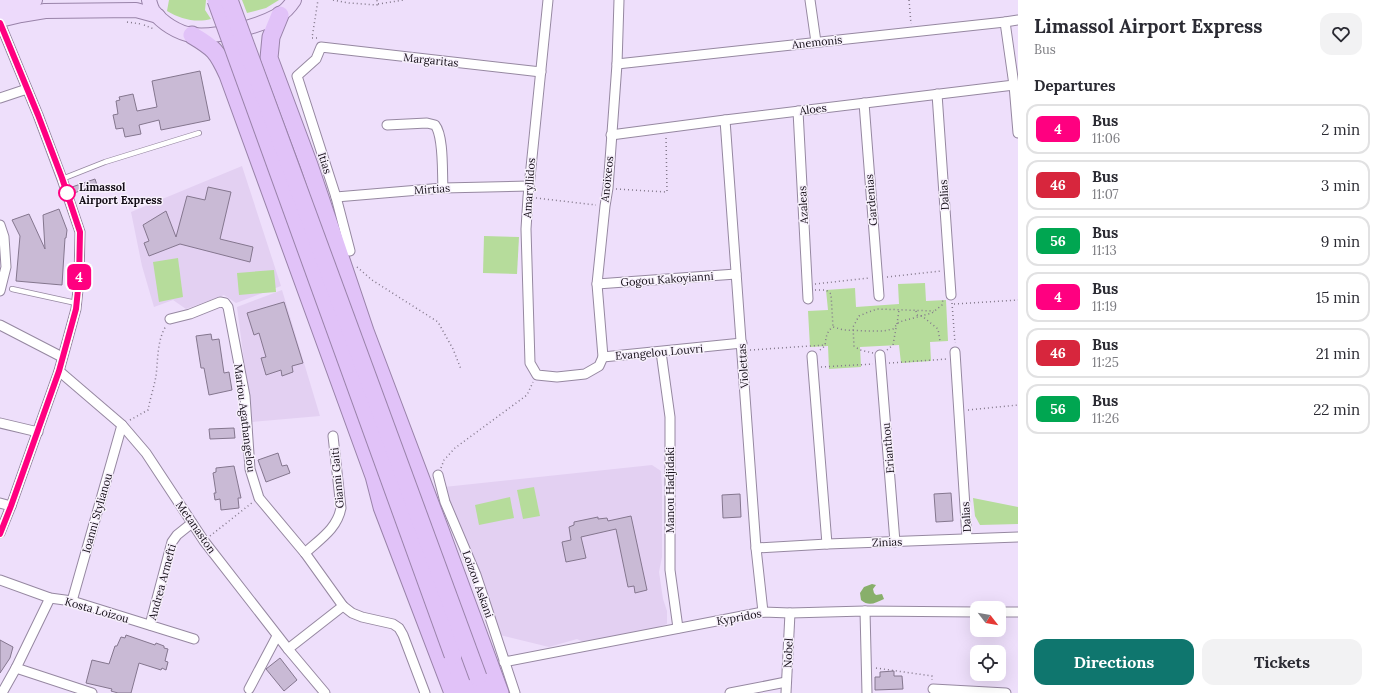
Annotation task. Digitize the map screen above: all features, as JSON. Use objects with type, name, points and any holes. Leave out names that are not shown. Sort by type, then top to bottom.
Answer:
[{"type":"highway","points":[[216,0],[467,693]]},
{"type":"highway","points":[[229,0],[481,685]]},
{"type":"highway","points":[[280,15],[271,37],[269,58],[309,165],[365,331],[500,693]]},
{"type":"highway","points":[[192,35],[209,45],[219,57],[228,75],[374,476],[382,507],[453,693]]},
{"type":"highway","points":[[382,507],[435,624],[453,655]]},
{"type":"highway","points":[[439,527],[481,685]]},
{"type":"main road","points":[[0,7],[35,0]]},
{"type":"main road","points":[[149,0],[153,11],[167,24],[179,31],[192,35],[207,35],[249,28],[280,15],[294,0]]},
{"type":"main road","points":[[0,22],[21,15],[45,11],[136,10],[158,16]]},
{"type":"street","name":"Amaryllidos","points":[[537,375],[530,363],[526,229],[548,0]]},
{"type":"street","name":"Anoixeos","points":[[603,357],[597,284],[608,188],[617,64],[619,0]]},
{"type":"street","points":[[810,0],[816,42]]},
{"type":"street","name":"Anemonis","points":[[617,64],[1018,20]]},
{"type":"street","points":[[0,22],[62,178],[80,232],[79,280],[76,309],[59,371],[0,534]]},
{"type":"street","points":[[1005,22],[1014,85],[1018,133]]},
{"type":"street","name":"Margaritas","points":[[320,43],[541,72]]},
{"type":"street","name":"Itias","points":[[320,43],[316,58],[297,76],[336,197],[350,250]]},
{"type":"street","name":"Aloes","points":[[611,135],[1014,85]]},
{"type":"street","points":[[0,98],[27,89]]},
{"type":"street","name":"Dalias","points":[[937,94],[951,299]]},
{"type":"street","name":"Gardenias","points":[[864,103],[879,296]]},
{"type":"street","name":"Azaleas","points":[[798,111],[808,295]]},
{"type":"street","name":"Violettas","points":[[725,120],[756,548],[763,612]]},
{"type":"street","points":[[387,125],[427,123],[435,125],[439,129],[443,188]]},
{"type":"street","name":"Mirtias","points":[[336,197],[443,188],[529,186]]},
{"type":"street","points":[[0,226],[4,237],[6,267],[0,292]]},
{"type":"street","name":"Gogou Kakoyianni","points":[[597,284],[736,274]]},
{"type":"street","name":"Mariou Agathangelou","points":[[170,319],[190,314],[220,302],[225,303],[228,307],[245,396],[250,469],[259,498],[305,553],[343,606]]},
{"type":"street","points":[[0,325],[62,357]]},
{"type":"street","name":"Evangelou Louvri","points":[[537,375],[557,377],[585,374],[599,366],[603,357],[742,347]]},
{"type":"street","name":"Manou Hadjidaki","points":[[661,352],[670,417],[670,570],[678,628]]},
{"type":"street","name":"Dalias","points":[[955,352],[967,538]]},
{"type":"street","name":"Erianthou","points":[[880,355],[895,542]]},
{"type":"street","points":[[812,356],[827,544]]},
{"type":"street","name":"Metanaston","points":[[59,371],[122,425],[146,453],[204,541],[277,636],[325,693]]},
{"type":"street","points":[[0,423],[38,432]]},
{"type":"street","name":"Ioanni Stylianou","points":[[72,601],[122,425]]},
{"type":"street","name":"Gianni Gaiti","points":[[305,553],[333,528],[340,518],[342,508],[334,436]]},
{"type":"street","name":"Loizou Askani","points":[[438,475],[445,502],[476,575],[515,693]]},
{"type":"street","points":[[0,503],[11,506]]},
{"type":"street","name":"Andrea Armefti","points":[[150,625],[172,542],[177,534],[192,523]]},
{"type":"street","name":"Zinias","points":[[756,548],[1018,537]]},
{"type":"street","name":"Kosta Loizou","points":[[0,580],[50,598],[72,601],[194,638]]},
{"type":"street","points":[[2,693],[16,668],[50,598]]},
{"type":"street","points":[[288,649],[343,606],[352,613],[362,617],[393,624],[399,628],[425,693]]},
{"type":"street","points":[[865,611],[867,693]]},
{"type":"street","name":"Kypridos","points":[[504,662],[763,612],[970,612]]},
{"type":"street","points":[[1006,612],[1018,612]]},
{"type":"street","name":"Nobel","points":[[786,693],[790,613]]},
{"type":"street","points":[[249,689],[277,636]]},
{"type":"street","points":[[16,668],[92,693]]},
{"type":"street","points":[[730,693],[786,682]]},
{"type":"street","points":[[933,689],[1006,693]]},
{"type":"lane","points":[[62,178],[105,162],[199,132]]},
{"type":"lane","points":[[12,288],[76,303]]},
{"type":"path","points":[[318,0],[312,38],[320,43]]},
{"type":"path","points":[[333,0],[349,3],[377,4],[404,0]]},
{"type":"path","points":[[908,0],[912,32]]},
{"type":"path","points":[[121,22],[142,24],[160,31]]},
{"type":"path","points":[[608,188],[667,192],[666,128]]},
{"type":"path","points":[[528,197],[605,206]]},
{"type":"path","points":[[350,250],[357,267],[372,280],[438,322],[453,348],[462,368]]},
{"type":"path","points":[[808,295],[826,290],[830,294],[833,327],[828,333],[826,346],[812,356]]},
{"type":"path","points":[[897,324],[899,322],[934,311],[942,305],[943,298],[1018,300]]},
{"type":"path","points":[[951,299],[955,352]]},
{"type":"path","points":[[899,310],[893,345],[880,355],[860,350],[854,346],[853,327],[859,316],[877,309],[934,311]]},
{"type":"path","points":[[916,311],[917,315],[922,316],[938,329],[940,341]]},
{"type":"path","points":[[122,425],[148,410],[156,378],[163,331],[170,319]]},
{"type":"path","points":[[833,327],[844,330],[883,331],[896,328]]},
{"type":"path","points":[[742,347],[826,344]]},
{"type":"path","points":[[438,475],[444,460],[455,448],[528,395],[537,375]]},
{"type":"path","points":[[959,410],[1018,405]]},
{"type":"path","points":[[204,541],[259,498]]},
{"type":"path","points":[[866,666],[932,676],[933,689]]},
{"type":"shaded area","points":[[169,0],[206,0],[205,10],[211,19],[200,21],[188,20],[177,16],[167,11]]},
{"type":"shaded area","points":[[242,0],[279,0],[266,8],[247,13]]},
{"type":"shaded area","points":[[242,166],[281,286],[236,303],[224,295],[186,309],[173,300],[154,307],[142,266],[131,212]]},
{"type":"shaded area","points":[[484,236],[519,237],[517,274],[483,273]]},
{"type":"shaded area","points":[[178,258],[183,297],[159,302],[153,262]]},
{"type":"shaded area","points":[[274,270],[276,292],[239,295],[237,273]]},
{"type":"shaded area","points":[[925,283],[926,301],[946,300],[948,341],[930,342],[931,361],[901,363],[899,345],[860,347],[861,367],[829,369],[828,346],[810,347],[808,311],[828,310],[826,290],[855,288],[856,307],[899,304],[898,284]]},
{"type":"shaded area","points":[[282,290],[320,416],[252,422],[237,307]]},
{"type":"shaded area","points":[[652,465],[661,471],[662,557],[659,572],[663,599],[667,611],[667,624],[653,629],[585,643],[577,639],[549,647],[500,635],[481,574],[444,487]]},
{"type":"shaded area","points":[[534,487],[540,516],[523,519],[517,490]]},
{"type":"shaded area","points":[[510,497],[514,518],[479,525],[475,505]]},
{"type":"shaded area","points":[[973,498],[1018,507],[1018,524],[980,525],[975,516]]},
{"type":"shaded area","points":[[872,584],[876,585],[873,589],[874,593],[876,595],[882,594],[884,599],[869,604],[861,600],[860,593],[864,587]]},
{"type":"building","points":[[200,71],[210,120],[161,130],[159,120],[139,125],[141,134],[125,137],[123,128],[116,129],[113,115],[118,114],[116,101],[120,100],[119,97],[133,94],[137,111],[157,107],[152,81]]},
{"type":"building","name":"Limassol Airport Express","points":[[95,179],[97,185],[74,193],[72,187]]},
{"type":"building","points":[[208,187],[231,192],[220,239],[253,247],[250,262],[180,244],[149,256],[144,243],[149,241],[143,225],[166,211],[176,237],[187,196],[205,200]]},
{"type":"building","points":[[59,209],[67,230],[65,238],[62,285],[16,281],[20,236],[12,220],[29,214],[45,249],[43,215]]},
{"type":"building","points":[[284,302],[303,363],[292,366],[293,372],[282,376],[281,370],[266,375],[261,358],[266,357],[259,333],[254,335],[247,313]]},
{"type":"building","points":[[211,334],[212,340],[219,339],[224,373],[229,372],[232,390],[209,395],[204,368],[201,368],[196,336]]},
{"type":"building","points":[[234,428],[235,438],[210,439],[209,429]]},
{"type":"building","points":[[278,453],[282,466],[287,465],[290,473],[266,482],[258,460]]},
{"type":"building","points":[[234,466],[241,498],[238,498],[239,508],[221,510],[220,499],[215,500],[214,493],[216,493],[213,473],[216,472],[216,468]]},
{"type":"building","points":[[951,493],[953,521],[936,522],[934,494]]},
{"type":"building","points":[[740,494],[741,517],[723,518],[722,495]]},
{"type":"building","points":[[631,516],[647,590],[635,593],[634,586],[628,587],[616,529],[581,537],[586,558],[566,562],[562,542],[571,540],[569,527],[574,525],[574,522],[598,517],[598,519],[607,518],[608,521]]},
{"type":"building","points":[[126,635],[155,645],[156,643],[168,649],[165,661],[168,662],[166,670],[162,668],[161,670],[139,663],[131,693],[118,693],[111,691],[112,689],[86,683],[92,660],[109,664],[115,646],[117,646],[121,637],[125,638]]},
{"type":"building","points":[[0,640],[13,647],[10,658],[0,673]]},
{"type":"building","points":[[280,658],[297,680],[284,691],[266,669]]},
{"type":"building","points":[[894,671],[894,676],[902,676],[903,689],[875,690],[875,677],[880,677],[880,672]]},
{"type":"bus line","name":"4","points":[[0,23],[38,115],[62,178],[80,232],[79,280],[76,309],[59,371],[0,534]]},
{"type":"place","name":"Limassol Airport Express","points":[[67,193]]}]
